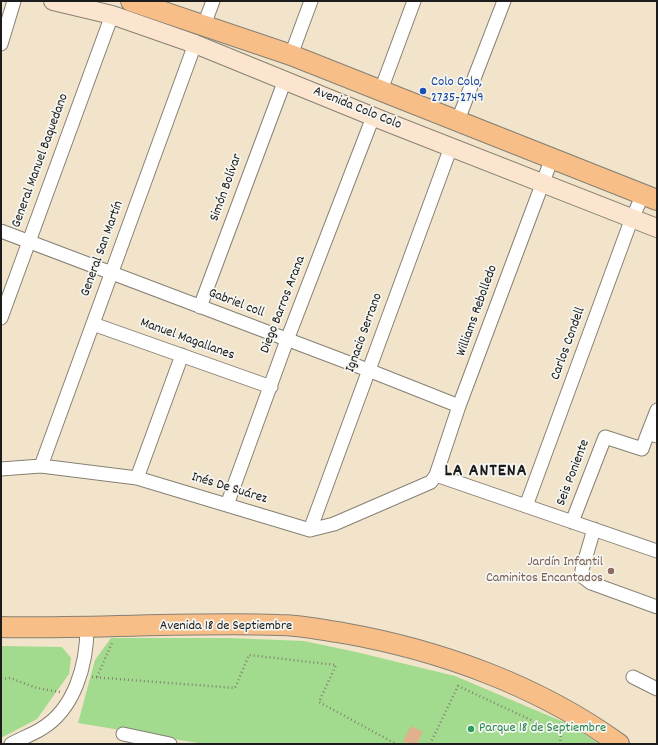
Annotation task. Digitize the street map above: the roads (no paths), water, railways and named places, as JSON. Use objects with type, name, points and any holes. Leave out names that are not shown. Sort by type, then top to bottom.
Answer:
[{"type":"main road","name":"Avenida Colo Colo","points":[[131,1],[291,55],[650,197]]},
{"type":"main road","name":"Avenida 18 de Septiembre","points":[[1,627],[280,625],[317,629],[391,643],[463,664],[528,691],[591,724],[619,744]]},
{"type":"street","points":[[1,44],[14,1]]},
{"type":"street","name":"Avenida Colo Colo","points":[[53,1],[112,15],[195,44],[373,117],[657,228]]},
{"type":"street","points":[[204,25],[213,1]]},
{"type":"street","points":[[291,55],[311,1]]},
{"type":"street","points":[[381,90],[414,1]]},
{"type":"street","points":[[458,120],[504,1]]},
{"type":"street","name":"General Manuel Baquedano","points":[[1,318],[112,15]]},
{"type":"street","name":"General San Martín","points":[[41,466],[195,44]]},
{"type":"street","name":"Simón Bolívar","points":[[200,307],[285,80]]},
{"type":"street","name":"Diego Barros Arana","points":[[227,505],[287,340],[373,117]]},
{"type":"street","name":"Ignacio Serrano","points":[[310,530],[451,148]]},
{"type":"street","name":"Williams Rebolledo","points":[[436,475],[459,406],[552,158]]},
{"type":"street","name":"Carlos Condell","points":[[526,506],[632,219],[650,197]]},
{"type":"street","name":"Gabriel coll","points":[[1,231],[459,406]]},
{"type":"street","name":"Manuel Magallanes","points":[[93,324],[271,387]]},
{"type":"street","points":[[137,478],[182,355]]},
{"type":"street","points":[[653,435],[657,410]]},
{"type":"street","name":"Seis Poniente","points":[[572,522],[605,437],[642,449],[653,435]]},
{"type":"street","name":"Inés De Suárez","points":[[1,469],[41,466],[137,478],[310,530]]},
{"type":"street","points":[[310,530],[334,524],[431,482],[436,475],[657,551]]},
{"type":"street","points":[[594,529],[582,570],[583,578],[591,583],[657,607]]},
{"type":"street","points":[[10,744],[42,729],[72,694],[80,676],[86,650],[87,627]]},
{"type":"street","points":[[633,677],[657,689]]},
{"type":"street","points":[[123,734],[170,744]]},
{"type":"place","name":"Colo Colo, 2735-2749","points":[[423,91]]},
{"type":"place","name":"Jardín Infantil Caminitos Encantados","points":[[611,571]]},
{"type":"place","name":"Parque 18 de Septiembre","points":[[471,729]]},
{"type":"district","name":"LA ANTENA","points":[[486,473]]}]
